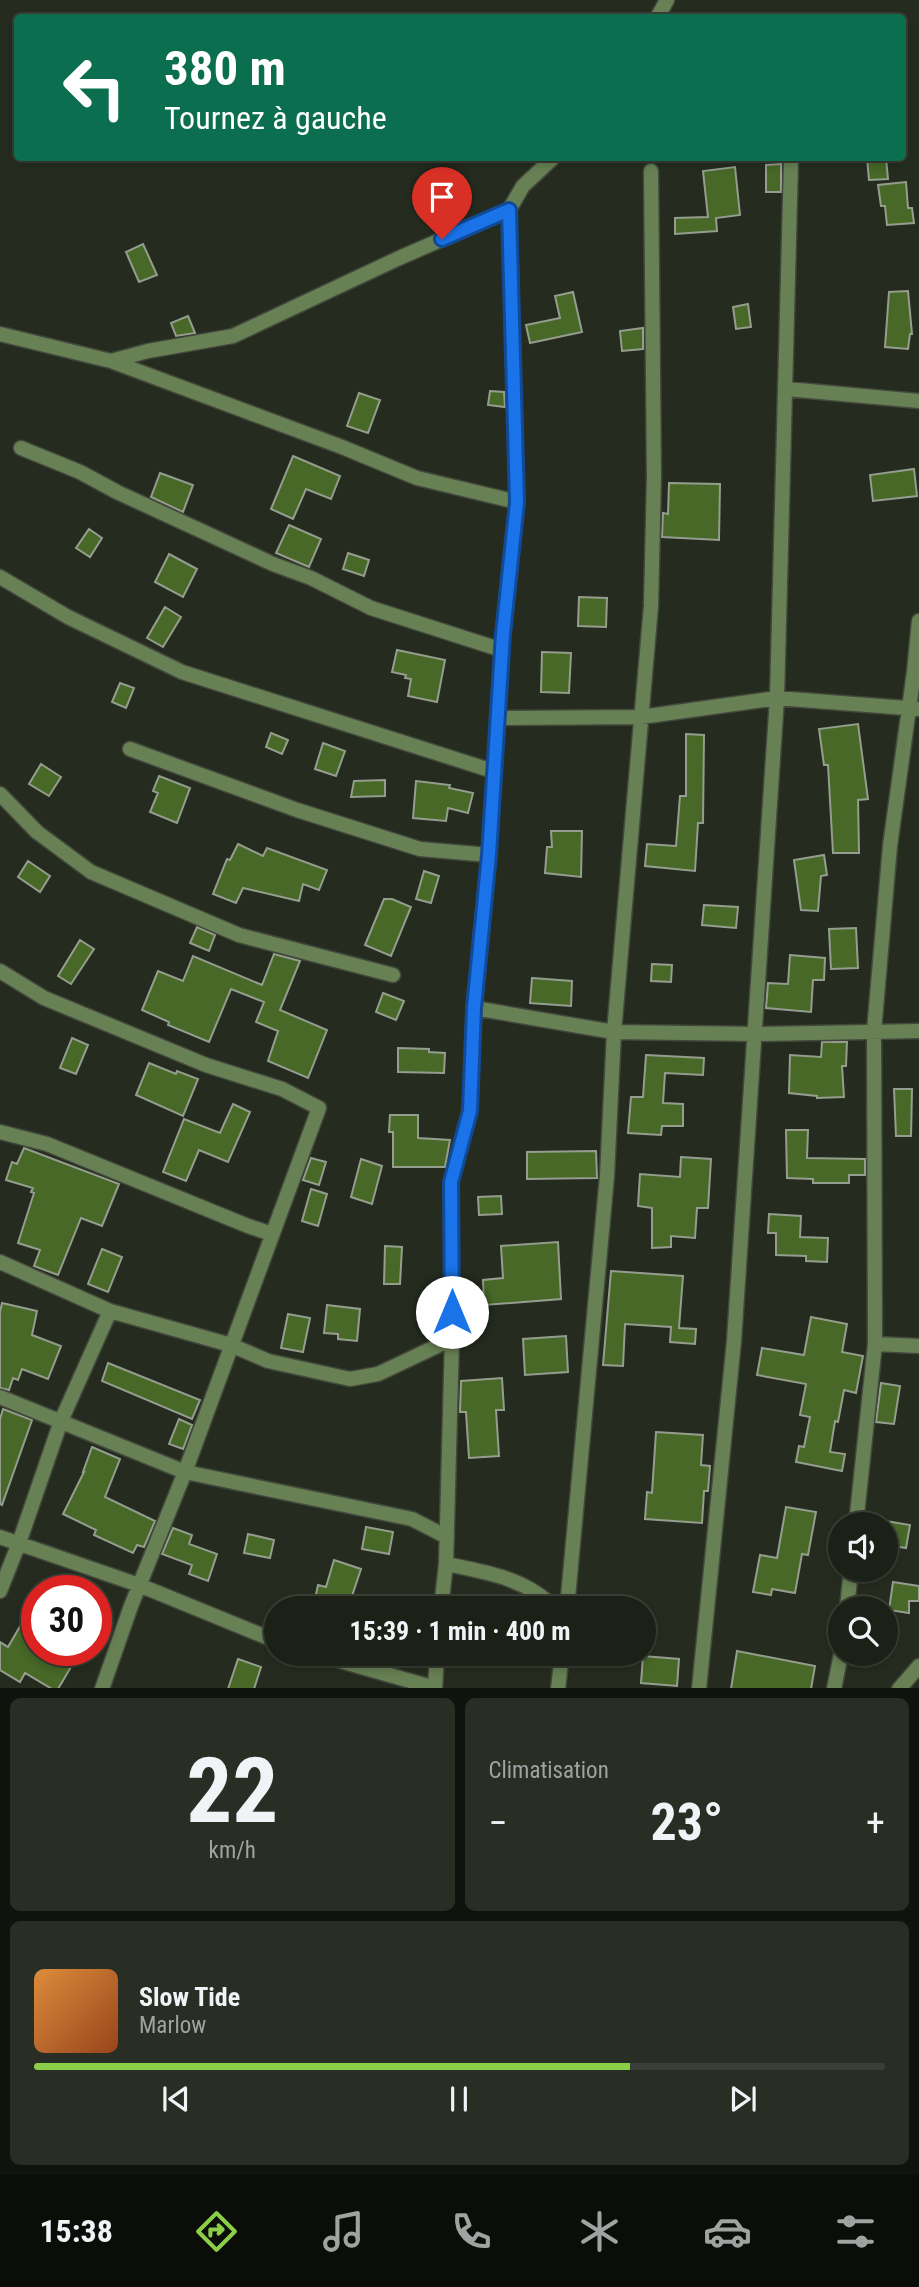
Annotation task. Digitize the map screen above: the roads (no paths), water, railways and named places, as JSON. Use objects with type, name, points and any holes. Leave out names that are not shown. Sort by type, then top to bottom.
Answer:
[{"type":"street","points":[[442,1596],[446,1564],[452,1339],[451,1182],[470,1111],[474,1008],[489,855],[496,718],[517,502],[509,210],[523,186],[550,161]]},
{"type":"street","points":[[699,1688],[734,1341],[777,698],[791,161]]},
{"type":"street","points":[[568,1596],[607,1176],[614,1032],[651,606],[654,477],[651,171]]},
{"type":"street","points":[[111,361],[148,351],[233,336],[509,210]]},
{"type":"street","points":[[0,334],[111,361],[342,447],[417,478],[517,502]]},
{"type":"street","points":[[787,389],[919,401]]},
{"type":"street","points":[[21,448],[80,472],[117,492],[273,564],[311,578],[371,608],[502,650]]},
{"type":"street","points":[[0,577],[68,617],[182,672],[494,771]]},
{"type":"street","points":[[857,1512],[875,1344],[874,1031],[890,846],[914,709],[919,621]]},
{"type":"street","points":[[496,718],[641,717],[777,698],[914,709]]},
{"type":"street","points":[[130,749],[297,810],[420,849],[489,855]]},
{"type":"street","points":[[0,794],[37,832],[91,872],[239,935],[393,975]]},
{"type":"street","points":[[0,971],[44,998],[206,1065],[282,1089],[319,1108],[102,1688]]},
{"type":"street","points":[[474,1008],[614,1032],[756,1034],[919,1031]]},
{"type":"street","points":[[0,1132],[47,1143],[272,1234]]},
{"type":"street","points":[[0,1262],[110,1311],[231,1345],[268,1361],[350,1379],[378,1374],[452,1339]]},
{"type":"street","points":[[0,1591],[61,1421],[110,1311]]},
{"type":"street","points":[[875,1344],[919,1346]]},
{"type":"street","points":[[0,1397],[185,1472],[412,1519],[447,1537]]},
{"type":"street","points":[[0,1537],[139,1585],[264,1636]]},
{"type":"street","points":[[446,1564],[497,1574],[543,1596]]},
{"type":"street","points":[[358,1666],[435,1688],[436,1666]]},
{"type":"street","points":[[558,1688],[561,1666]]},
{"type":"street","points":[[834,1688],[839,1666]]},
{"type":"street","points":[[900,1688],[918,1669]]}]
